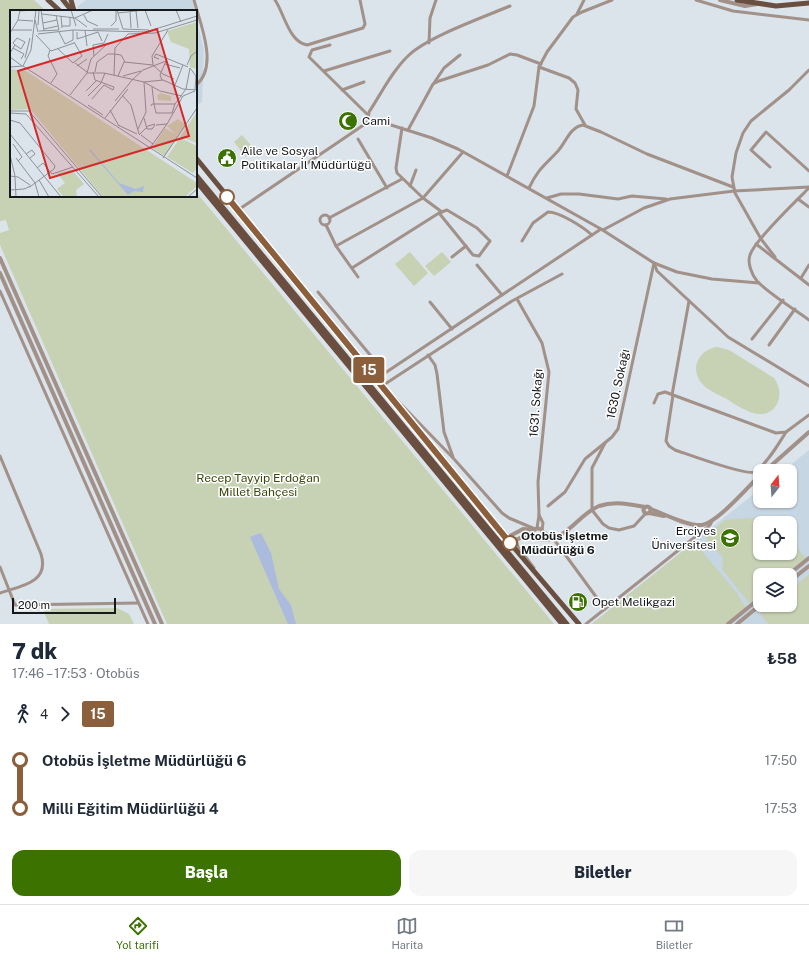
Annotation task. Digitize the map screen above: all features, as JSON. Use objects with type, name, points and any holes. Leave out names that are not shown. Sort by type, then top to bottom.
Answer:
[{"type":"main road","points":[[48,0],[60,10]]},
{"type":"main road","points":[[54,0],[60,10]]},
{"type":"main road","points":[[63,0],[72,10]]},
{"type":"main road","points":[[71,0],[73,10]]},
{"type":"main road","points":[[736,0],[776,6],[809,3]]},
{"type":"main road","points":[[197,159],[510,543],[579,624]]},
{"type":"main road","points":[[197,176],[567,624]]},
{"type":"main road","points":[[197,182],[562,624]]},
{"type":"street","points":[[194,0],[196,10]]},
{"type":"street","points":[[275,0],[294,36],[302,44],[307,45],[363,28],[365,24],[360,0]]},
{"type":"street","points":[[429,43],[430,18],[436,0]]},
{"type":"street","points":[[507,176],[534,106],[540,65],[558,36],[576,15],[584,0]]},
{"type":"street","points":[[576,15],[612,0]]},
{"type":"street","points":[[696,0],[732,11],[809,20]]},
{"type":"street","points":[[720,0],[745,6],[757,4]]},
{"type":"street","points":[[368,122],[368,115],[406,58],[416,50],[429,43],[510,6]]},
{"type":"street","points":[[197,12],[207,53],[204,76],[197,84]]},
{"type":"street","points":[[330,45],[312,50],[309,53],[309,57],[368,115]]},
{"type":"street","points":[[324,71],[390,51]]},
{"type":"street","points":[[433,84],[488,65],[510,54],[517,55],[569,78],[576,83],[578,90],[576,109],[586,125],[652,156],[734,189]]},
{"type":"street","points":[[408,130],[433,84],[444,68],[460,55]]},
{"type":"street","points":[[775,257],[761,239],[734,189],[732,177],[736,153],[748,125],[758,114],[789,90],[809,70]]},
{"type":"street","points":[[342,90],[364,82]]},
{"type":"street","points":[[238,210],[368,122],[381,122],[441,141],[463,152],[530,188],[602,230],[654,264],[677,272],[712,279],[759,283]]},
{"type":"street","points":[[530,188],[544,163],[557,152],[573,130],[579,126],[586,125]]},
{"type":"street","points":[[352,268],[440,212],[447,210],[476,228],[490,241],[477,256],[466,246],[440,212],[397,173],[396,168],[402,128]]},
{"type":"street","points":[[770,167],[751,150],[766,132],[809,171]]},
{"type":"street","points":[[358,138],[387,188]]},
{"type":"street","points":[[336,246],[423,198],[463,152]]},
{"type":"street","points":[[410,186],[416,170]]},
{"type":"street","points":[[358,277],[336,246],[326,225],[321,224],[320,218],[325,216],[329,218],[402,179]]},
{"type":"street","points":[[376,379],[592,235],[644,208],[670,199],[734,189],[809,187]]},
{"type":"street","points":[[809,187],[756,244],[751,251],[749,259],[753,274],[759,283],[809,320]]},
{"type":"street","points":[[547,198],[561,194],[579,194],[618,199],[630,196],[670,199]]},
{"type":"street","points":[[798,199],[809,207]]},
{"type":"street","points":[[522,240],[533,223],[548,212],[554,213],[592,235]]},
{"type":"street","points":[[326,225],[329,222],[329,218]]},
{"type":"street","points":[[756,244],[775,257],[809,285]]},
{"type":"street","points":[[452,257],[466,246]]},
{"type":"street","points":[[0,258],[162,624]]},
{"type":"street","points":[[654,264],[658,271],[711,323],[737,343],[809,386]]},
{"type":"street","name":"1630. Sokağı","points":[[548,506],[565,492],[585,459],[614,435],[619,426],[654,264]]},
{"type":"street","points":[[478,265],[502,295]]},
{"type":"street","points":[[801,278],[809,265]]},
{"type":"street","points":[[0,273],[154,624]]},
{"type":"street","points":[[562,274],[517,299],[381,386],[407,409],[454,459],[498,510],[509,518],[543,531],[554,538],[604,609]]},
{"type":"street","points":[[0,291],[148,624]]},
{"type":"street","points":[[318,292],[385,373]]},
{"type":"street","name":"1631. Sokağı","points":[[517,299],[540,338],[548,366],[549,378],[538,482],[539,515],[536,529]]},
{"type":"street","points":[[752,339],[783,300]]},
{"type":"street","points":[[689,301],[666,441],[669,446],[675,450],[721,466],[749,473],[755,472],[770,455],[786,432],[809,415]]},
{"type":"street","points":[[430,302],[452,329]]},
{"type":"street","points":[[769,345],[795,309]]},
{"type":"street","points":[[428,355],[435,365],[444,432],[454,459]]},
{"type":"street","points":[[654,403],[655,397],[661,392],[673,395],[758,428],[776,433],[786,432]]},
{"type":"street","points":[[773,464],[809,432]]},
{"type":"street","points":[[606,442],[592,468],[592,510],[602,524],[609,528],[619,530],[634,526],[647,511]]},
{"type":"street","points":[[0,456],[42,561],[42,570],[35,580],[0,593]]},
{"type":"street","points":[[510,543],[516,539],[534,538],[547,541],[561,535],[592,510],[610,504],[631,505],[698,525],[705,524],[712,521],[753,482]]},
{"type":"street","name":"1631. Sokağı","points":[[539,515],[543,523],[543,531]]},
{"type":"street","points":[[586,624],[710,526],[712,521]]},
{"type":"street","points":[[518,522],[520,530]]},
{"type":"street","points":[[506,538],[520,530],[536,529]]},
{"type":"street","points":[[534,538],[532,533],[536,529]]},
{"type":"street","points":[[539,539],[543,536],[543,531]]},
{"type":"street","points":[[516,539],[518,546],[546,584]]},
{"type":"street","points":[[797,568],[809,558]]},
{"type":"street","points":[[797,575],[809,566]]},
{"type":"street","points":[[0,567],[15,605],[138,603]]},
{"type":"street","points":[[728,624],[753,604]]},
{"type":"street","points":[[733,620],[737,620],[737,624],[753,611]]},
{"type":"shaded area","points":[[86,0],[192,0],[195,10],[79,10],[77,7]]},
{"type":"shaded area","points":[[197,21],[204,50],[202,102],[197,104]]},
{"type":"shaded area","name":"Erciyes Üniversitesi","points":[[809,450],[809,624],[591,624],[753,495],[753,508],[797,508],[797,464],[792,464]]},
{"type":"green space","name":"Recep Tayyip Erdoğan Millet Bahçesi","points":[[0,0],[34,0],[45,10],[10,10],[10,197],[197,197],[197,193],[554,624],[167,624],[0,245],[0,233],[9,230],[6,220],[0,221]]},
{"type":"green space","points":[[242,135],[255,150],[246,157],[234,142]]},
{"type":"green space","points":[[410,252],[428,273],[414,286],[395,264]]},
{"type":"green space","points":[[442,252],[451,262],[434,276],[425,266]]},
{"type":"green space","points":[[717,347],[729,350],[774,378],[778,386],[779,395],[778,402],[773,409],[767,413],[753,413],[711,391],[702,384],[696,370],[699,359],[706,351]]},
{"type":"green space","points":[[753,518],[753,560],[797,560],[797,548],[808,561],[797,570],[797,568],[753,568],[753,604],[749,603],[722,569],[723,558],[705,537],[725,520]]},
{"type":"green space","points":[[694,542],[737,593],[746,608],[730,624],[592,624]]},
{"type":"green space","points":[[809,574],[809,624],[768,624],[760,614],[762,612],[797,612],[797,584]]},
{"type":"green space","points":[[117,608],[129,614],[134,624],[49,624],[43,609]]},
{"type":"water","points":[[261,533],[271,553],[279,589],[291,605],[296,624],[288,624],[250,537]]},
{"type":"bus line","name":"15","points":[[227,197],[510,543]]},
{"type":"place","name":"Cami","points":[[348,121]]},
{"type":"place","name":"Aile ve Sosyal Politikalar İl Müdürlüğü","points":[[227,158]]},
{"type":"place","name":"Erciyes Üniversitesi","points":[[730,538]]},
{"type":"place","name":"Otobüs İşletme Müdürlüğü 6","points":[[510,543]]},
{"type":"place","name":"Opet Melikgazi","points":[[578,602]]}]
